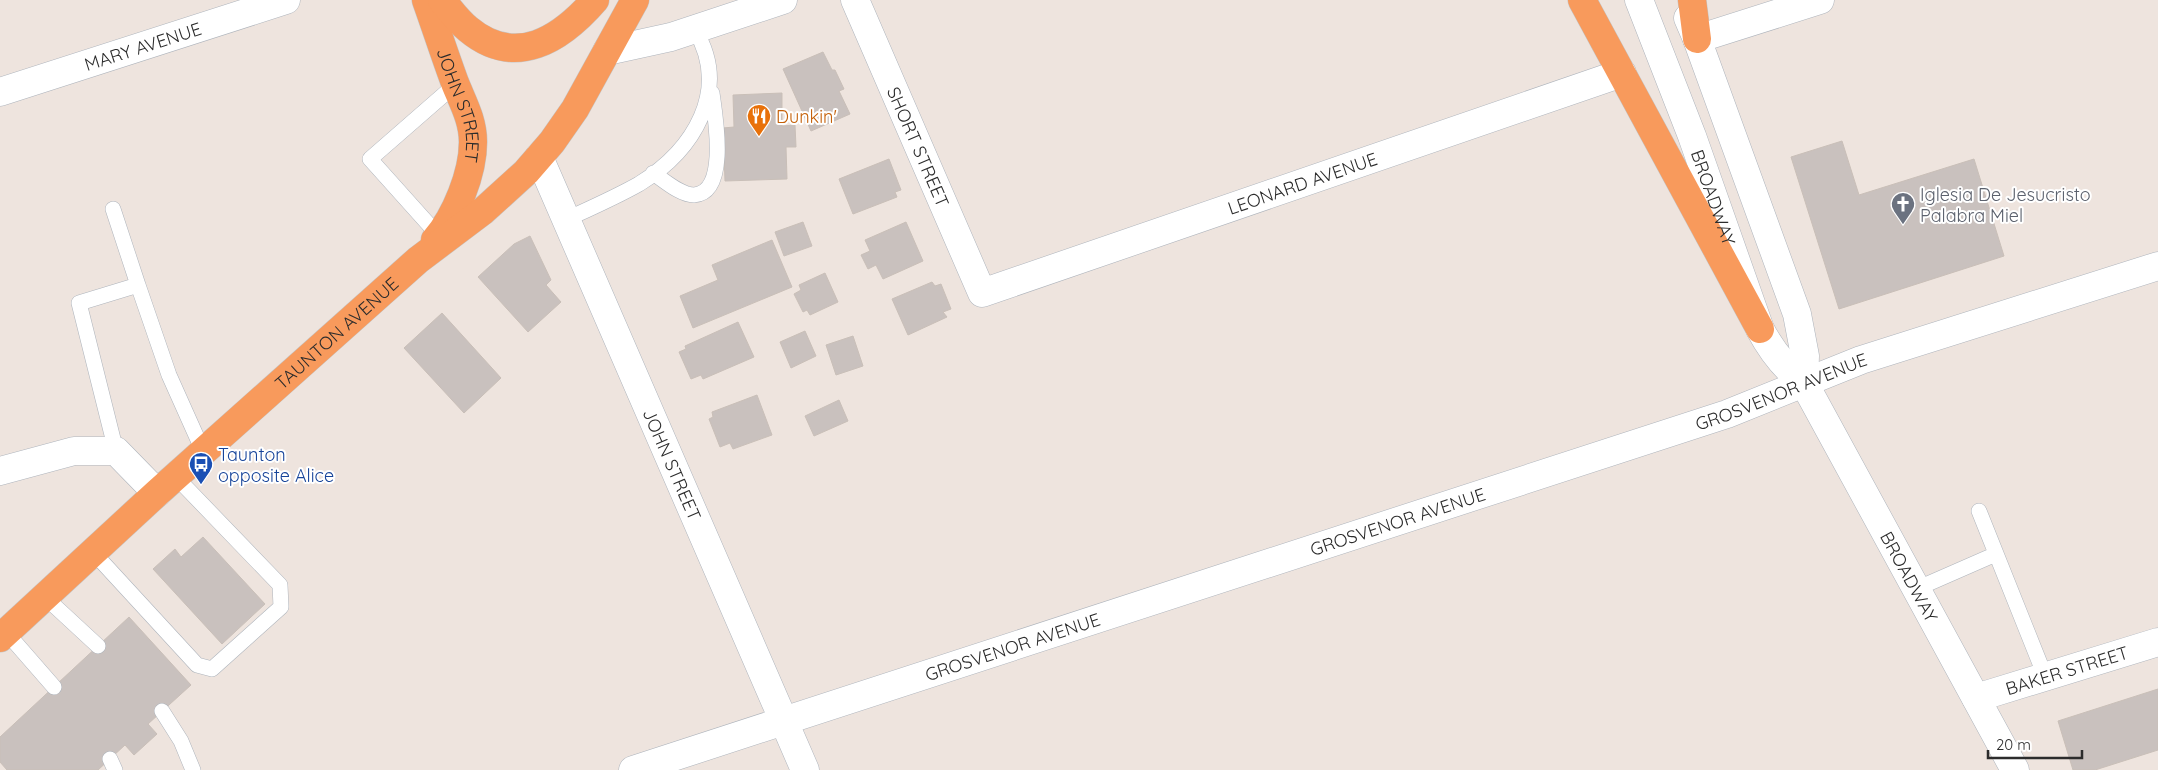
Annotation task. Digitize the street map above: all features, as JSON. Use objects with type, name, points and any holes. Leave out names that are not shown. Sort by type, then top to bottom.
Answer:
[{"type":"highway","name":"JOHN STREET","points":[[418,260],[444,230],[463,190],[472,155],[473,141],[469,116],[426,0]]},
{"type":"highway","points":[[442,0],[462,23],[477,36],[496,44],[518,47],[539,44],[560,34],[578,19],[595,0]]},
{"type":"highway","name":"TAUNTON AVENUE","points":[[3,635],[166,485],[418,260],[491,204],[540,157],[576,109],[634,0]]},
{"type":"highway","points":[[1582,0],[1760,329]]},
{"type":"highway","points":[[1692,0],[1697,39]]},
{"type":"street","name":"MARY AVENUE","points":[[0,92],[286,0]]},
{"type":"street","points":[[607,51],[657,41],[695,30],[756,4],[783,0]]},
{"type":"street","name":"SHORT STREET","points":[[855,0],[982,293]]},
{"type":"street","name":"BROADWAY","points":[[1639,0],[1692,136],[1760,329],[1786,367],[1804,383],[2015,770]]},
{"type":"street","points":[[1679,0],[1697,39],[1797,314],[1805,356],[1804,383]]},
{"type":"street","points":[[1697,39],[1820,0]]},
{"type":"street","name":"LEONARD AVENUE","points":[[982,293],[1622,73]]},
{"type":"street","name":"JOHN STREET","points":[[540,157],[805,770]]},
{"type":"street","name":"GROSVENOR AVENUE","points":[[633,770],[1727,414],[1861,360],[2158,266]]},
{"type":"street","points":[[0,471],[74,451],[116,451],[166,485]]},
{"type":"street","name":"BAKER STREET","points":[[1976,698],[2158,642]]},
{"type":"lane","points":[[653,173],[687,193],[701,193],[712,184],[716,167],[716,130],[710,74],[708,56],[695,30]]},
{"type":"lane","points":[[566,220],[623,192],[653,173],[676,152],[699,121],[707,102],[710,74]]},
{"type":"lane","points":[[439,236],[370,159],[456,84]]},
{"type":"lane","points":[[114,209],[168,376],[203,452]]},
{"type":"lane","points":[[116,451],[79,303],[138,285]]},
{"type":"lane","points":[[93,552],[196,665],[212,669],[281,607],[280,585],[166,485]]},
{"type":"lane","points":[[1979,511],[2045,676]]},
{"type":"lane","points":[[1916,589],[1996,554]]},
{"type":"lane","points":[[45,597],[98,646]]},
{"type":"lane","points":[[3,635],[54,687]]},
{"type":"lane","points":[[162,711],[181,741],[194,770]]},
{"type":"building","points":[[823,52],[832,70],[835,70],[844,89],[839,91],[850,114],[811,131],[783,69]]},
{"type":"building","name":"Dunkin'","points":[[782,93],[782,126],[795,125],[796,147],[786,147],[787,179],[725,181],[723,128],[734,127],[733,95]]},
{"type":"building","name":"Iglesia De Jesucristo Palabra Miel","points":[[1842,141],[1859,195],[1974,159],[2004,256],[1839,309],[1791,157]]},
{"type":"building","points":[[889,159],[901,190],[895,192],[897,197],[853,214],[839,179]]},
{"type":"building","points":[[803,222],[812,246],[784,256],[775,232]]},
{"type":"building","points":[[906,222],[923,261],[883,279],[876,265],[868,269],[861,255],[870,251],[865,240]]},
{"type":"building","points":[[530,236],[551,280],[546,285],[561,302],[528,332],[478,277],[514,244]]},
{"type":"building","points":[[772,240],[792,287],[693,328],[680,296],[718,280],[712,265]]},
{"type":"building","points":[[825,273],[838,302],[810,315],[807,310],[803,312],[794,294],[801,290],[799,285]]},
{"type":"building","points":[[932,282],[935,286],[941,284],[951,309],[943,312],[947,317],[908,335],[892,299]]},
{"type":"building","points":[[442,313],[501,378],[464,413],[404,348]]},
{"type":"building","points":[[738,322],[754,357],[703,379],[701,375],[691,379],[679,352],[686,349],[685,346]]},
{"type":"building","points":[[805,331],[816,356],[791,368],[780,342]]},
{"type":"building","points":[[853,336],[863,366],[836,375],[826,345]]},
{"type":"building","points":[[757,395],[772,435],[733,449],[730,443],[720,447],[709,419],[713,417],[712,412]]},
{"type":"building","points":[[839,400],[848,421],[814,436],[805,416]]},
{"type":"building","points":[[203,537],[265,604],[222,644],[153,569],[175,549],[181,557]]},
{"type":"building","points":[[129,617],[191,685],[148,724],[157,734],[134,755],[125,745],[98,770],[7,770],[0,762],[0,737]]},
{"type":"building","points":[[2158,689],[2158,750],[2095,770],[2073,770],[2058,721]]},
{"type":"place","name":"Dunkin'","points":[[759,137]]},
{"type":"place","name":"Iglesia De Jesucristo Palabra Miel","points":[[1903,225]]},
{"type":"place","name":"Taunton opposite Alice","points":[[201,485]]}]
